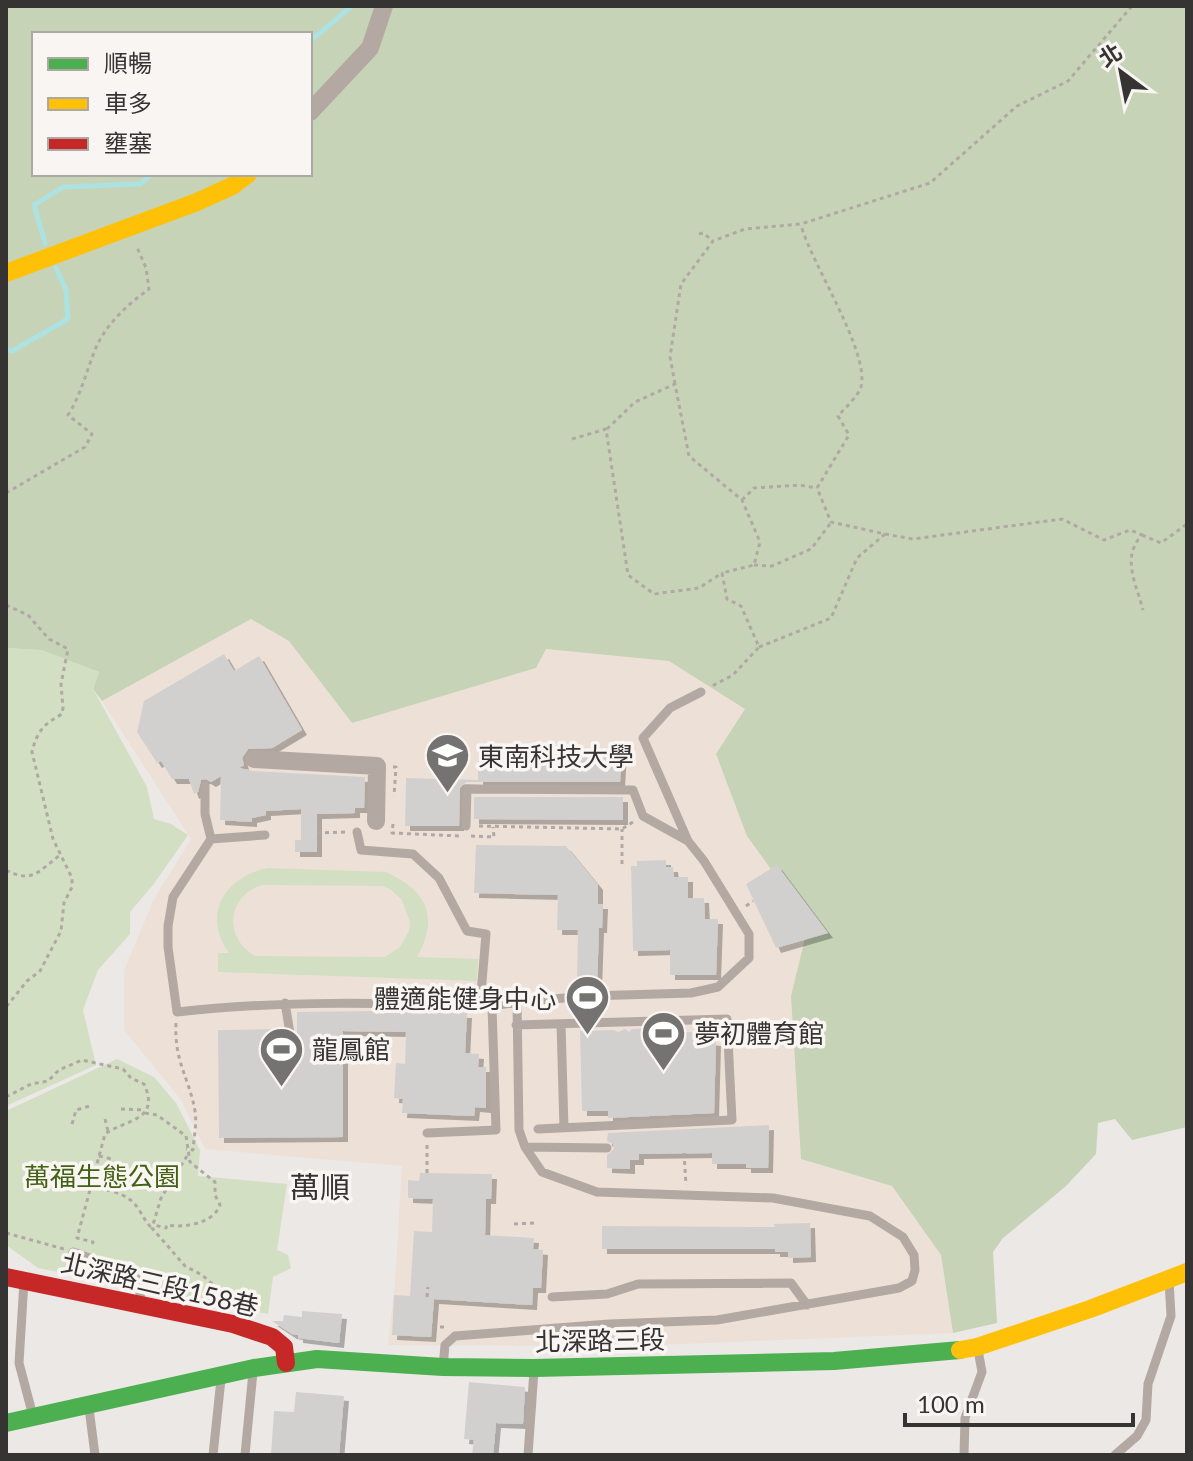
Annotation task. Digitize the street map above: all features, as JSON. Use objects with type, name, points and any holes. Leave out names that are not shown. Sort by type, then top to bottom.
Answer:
[{"type":"main road","points":[[6,273],[197,202],[232,186],[245,176]]},
{"type":"main road","name":"北深路三段","points":[[6,1423],[254,1368],[317,1359],[443,1367],[534,1368],[834,1361],[941,1353],[977,1347],[1178,1275]]},
{"type":"main road","name":"北深路三段158巷","points":[[15,1279],[233,1324],[272,1337],[284,1347],[286,1363]]},
{"type":"street","points":[[312,110],[370,48],[384,6]]},
{"type":"street","points":[[254,759],[377,766],[376,821]]},
{"type":"lane","points":[[205,786],[205,814],[211,839],[173,897],[168,926],[177,1012],[243,1004],[285,1003],[492,1006],[588,996],[691,993],[718,987],[749,958],[749,934],[704,861],[688,841],[643,738],[670,708],[701,692]]},
{"type":"lane","points":[[466,826],[467,789],[633,790],[643,816],[688,841]]},
{"type":"lane","points":[[357,832],[361,850],[413,854],[439,878],[467,931],[486,934],[480,1006]]},
{"type":"lane","points":[[211,839],[265,835]]},
{"type":"lane","points":[[443,1367],[445,1345],[455,1336],[609,1324],[717,1320],[899,1288],[912,1281],[915,1270],[914,1255],[903,1237],[870,1216],[773,1198],[597,1192],[542,1172],[525,1147],[519,1130],[517,1002]]},
{"type":"lane","points":[[285,1003],[290,1033]]},
{"type":"lane","points":[[427,1133],[496,1130],[492,1006]]},
{"type":"lane","points":[[516,1025],[727,1019],[732,1120],[538,1129]]},
{"type":"lane","points":[[561,1024],[564,1128]]},
{"type":"lane","points":[[525,1147],[607,1148]]},
{"type":"lane","points":[[73,1252],[133,1274],[139,1283],[141,1305]]},
{"type":"lane","points":[[1115,1455],[1137,1436],[1146,1420],[1148,1384],[1171,1316],[1178,1275]]},
{"type":"lane","points":[[15,1279],[19,1363],[34,1417]]},
{"type":"lane","points":[[552,1297],[607,1294],[638,1284],[791,1283],[807,1305]]},
{"type":"lane","points":[[964,1455],[965,1418],[982,1372],[977,1347]]},
{"type":"lane","points":[[245,1455],[254,1368]]},
{"type":"lane","points":[[528,1455],[534,1368]]},
{"type":"lane","points":[[213,1455],[221,1375]]},
{"type":"lane","points":[[89,1405],[95,1455]]},
{"type":"path","points":[[754,565],[760,542],[742,500],[689,456],[670,357],[681,284],[713,241],[745,229],[801,224],[930,183],[1017,106],[1068,81],[1132,6]]},
{"type":"path","points":[[801,224],[806,243],[844,318],[861,371],[861,388],[838,416],[849,435],[817,488]]},
{"type":"path","points":[[6,493],[85,447],[92,434],[68,415],[82,388],[96,347],[124,309],[149,289],[146,268],[128,228]]},
{"type":"path","points":[[699,234],[703,233],[713,241]]},
{"type":"path","points":[[572,439],[606,429],[635,402],[675,384]]},
{"type":"path","points":[[606,429],[628,575],[654,594],[699,588],[722,573],[754,565],[772,566],[811,549],[831,522]]},
{"type":"path","points":[[742,500],[754,488],[799,485],[817,488]]},
{"type":"path","points":[[817,488],[831,522]]},
{"type":"path","points":[[831,522],[913,539],[1062,519],[1104,540],[1130,530],[1161,543],[1187,524]]},
{"type":"path","points":[[701,692],[733,675],[759,647],[831,618],[857,558],[885,534]]},
{"type":"path","points":[[1142,535],[1135,543],[1129,561],[1143,610]]},
{"type":"path","points":[[722,573],[727,599],[741,606],[759,647]]},
{"type":"path","points":[[6,605],[28,615],[49,639],[68,649],[63,668],[62,714],[49,719],[36,738],[32,752],[49,824],[72,878],[72,887],[64,903],[61,931],[40,971],[27,981],[6,1007]]},
{"type":"path","points":[[466,826],[622,829],[643,816]]},
{"type":"path","points":[[392,833],[494,837],[493,827]]},
{"type":"path","points":[[622,829],[622,864]]},
{"type":"path","points":[[317,833],[357,832]]},
{"type":"path","points":[[6,870],[17,876],[37,875],[60,855]]},
{"type":"path","points":[[177,1012],[175,1047],[194,1108],[193,1150],[186,1149]]},
{"type":"path","points":[[6,1097],[31,1084],[48,1081],[74,1062],[88,1060],[123,1069],[131,1078],[144,1084],[147,1090],[146,1112],[138,1119],[108,1131]]},
{"type":"path","points":[[72,1124],[76,1110],[90,1106]]},
{"type":"path","points":[[91,1186],[117,1193],[135,1204],[147,1224],[153,1227],[202,1222],[219,1209],[215,1182],[190,1162],[187,1138],[157,1115],[121,1109]]},
{"type":"path","points":[[93,1242],[77,1238],[108,1131],[105,1119]]},
{"type":"path","points":[[684,1153],[687,1189]]},
{"type":"path","points":[[99,1156],[112,1159]]},
{"type":"path","points":[[153,1227],[161,1198],[187,1156]]},
{"type":"path","points":[[514,1224],[534,1223]]},
{"type":"path","points":[[153,1227],[185,1266],[202,1275],[237,1305]]},
{"type":"path","points":[[6,1233],[73,1252]]},
{"type":"path","points":[[427,1297],[428,1287]]},
{"type":"shaded area","name":"東南科技大學","points":[[702,314],[809,922],[801,1159],[892,1186],[941,1255],[953,1333],[633,1346],[388,1345],[402,1166],[205,1149],[181,1100],[124,1030],[124,970],[154,899],[191,839],[102,701],[251,619],[289,641],[352,723]]},
{"type":"green space","points":[[6,6],[1187,6],[1187,1127],[1132,1140],[1115,1119],[1098,1123],[1096,1154],[1065,1187],[1003,1238],[993,1252],[997,1323],[953,1333],[941,1255],[892,1186],[801,1159],[791,996],[809,922],[747,836],[716,754],[745,709],[669,661],[546,649],[536,668],[352,723],[289,641],[251,619],[102,701],[93,689],[99,672],[41,650],[6,648]]},
{"type":"green space","points":[[6,648],[41,650],[99,672],[93,689],[147,787],[154,819],[171,824],[188,835],[130,912],[130,934],[98,970],[83,1010],[96,1065],[6,1106]]},
{"type":"green space","points":[[268,868],[386,872],[411,887],[425,906],[427,929],[417,957],[478,959],[477,981],[218,972],[218,953],[229,953],[217,925],[222,899],[229,888],[253,872]],"holes":[[[262,885],[382,886],[402,900],[410,922],[409,931],[400,947],[385,957],[255,956],[245,948],[234,929],[233,918],[242,898]]]},
{"type":"green space","name":"萬福生態公園","points":[[117,1059],[154,1077],[176,1103],[200,1150],[198,1176],[287,1184],[277,1250],[288,1255],[291,1268],[273,1277],[268,1314],[38,1268],[6,1245],[6,1111]]},
{"type":"building","points":[[224,654],[234,671],[259,656],[302,730],[272,748],[248,749],[242,758],[244,765],[239,768],[365,777],[364,808],[355,808],[355,813],[317,814],[317,852],[295,852],[295,840],[301,840],[301,809],[266,811],[266,815],[252,818],[252,822],[220,820],[221,776],[211,782],[201,780],[198,792],[194,794],[189,779],[172,779],[161,761],[157,763],[137,732],[144,701]]},
{"type":"building","points":[[478,745],[622,749],[620,782],[466,782],[460,788],[459,826],[405,826],[406,778],[478,780]]},
{"type":"building","points":[[474,797],[623,797],[623,820],[474,819]]},
{"type":"building","points":[[476,845],[566,846],[598,885],[598,904],[603,904],[597,984],[577,983],[578,930],[557,930],[558,895],[474,893]]},
{"type":"building","points":[[666,860],[666,867],[673,867],[674,877],[688,877],[688,898],[704,898],[705,919],[718,919],[716,975],[670,975],[670,950],[633,951],[631,866],[637,866],[637,861]]},
{"type":"building","points":[[777,865],[828,933],[776,948],[746,884]]},
{"type":"building","points":[[297,1012],[467,1013],[465,1053],[479,1054],[478,1067],[486,1067],[486,1108],[475,1107],[474,1116],[402,1113],[403,1099],[394,1098],[396,1063],[405,1064],[406,1032],[343,1031],[343,1137],[219,1138],[218,1030],[282,1029],[284,1037],[290,1040],[297,1035]]},
{"type":"building","name":"夢初體育館","points":[[662,1028],[665,1032],[670,1028],[674,1033],[707,1031],[707,1040],[716,1041],[714,1113],[608,1118],[608,1111],[582,1111],[580,1031],[618,1032],[625,1029],[629,1032],[632,1029]]},
{"type":"building","points":[[769,1125],[768,1168],[746,1168],[746,1164],[712,1164],[712,1153],[639,1154],[639,1160],[630,1160],[630,1169],[607,1168],[607,1155],[614,1149],[613,1144],[607,1141],[608,1133]]},
{"type":"building","points":[[420,1173],[492,1174],[491,1199],[486,1199],[485,1235],[534,1238],[533,1249],[543,1250],[541,1288],[533,1288],[532,1305],[434,1299],[431,1337],[392,1335],[394,1295],[410,1296],[414,1231],[432,1232],[433,1199],[408,1198],[408,1180],[419,1181]]},
{"type":"building","points":[[810,1223],[811,1257],[788,1258],[788,1252],[775,1252],[775,1249],[602,1249],[602,1226],[775,1227],[774,1224]]},
{"type":"building","points":[[302,1311],[342,1314],[339,1343],[298,1338],[298,1335],[272,1321],[283,1321],[284,1315],[302,1317]]},
{"type":"building","points":[[637,1330],[637,1337],[587,1341],[586,1333]]},
{"type":"building","points":[[469,1382],[525,1387],[523,1424],[496,1423],[493,1455],[472,1455],[474,1440],[464,1439]]},
{"type":"building","points":[[296,1392],[344,1396],[339,1455],[271,1455],[274,1411],[294,1412]]},
{"type":"waterway","points":[[312,39],[352,6]]},
{"type":"waterway","points":[[45,243],[34,205],[63,187],[140,184],[150,176]]},
{"type":"waterway","points":[[6,349],[12,351],[68,319],[66,290],[56,268]]},
{"type":"traffic: fast","points":[[6,1423],[254,1368],[317,1359],[443,1367],[534,1368],[834,1361],[960,1350]]},
{"type":"traffic: slow","points":[[6,273],[197,202],[232,186],[245,176]]},
{"type":"traffic: slow","points":[[960,1350],[1090,1309],[1187,1272]]},
{"type":"traffic: jam","points":[[6,1277],[233,1324],[272,1337],[284,1347],[286,1363]]},
{"type":"place","name":"東南科技大學","points":[[447,795]]},
{"type":"place","name":"體適能健身中心","points":[[587,1037]]},
{"type":"place","name":"夢初體育館","points":[[663,1072]]},
{"type":"place","name":"龍鳳館","points":[[281,1088]]},
{"type":"district","name":"萬順","points":[[320,1186]]}]
